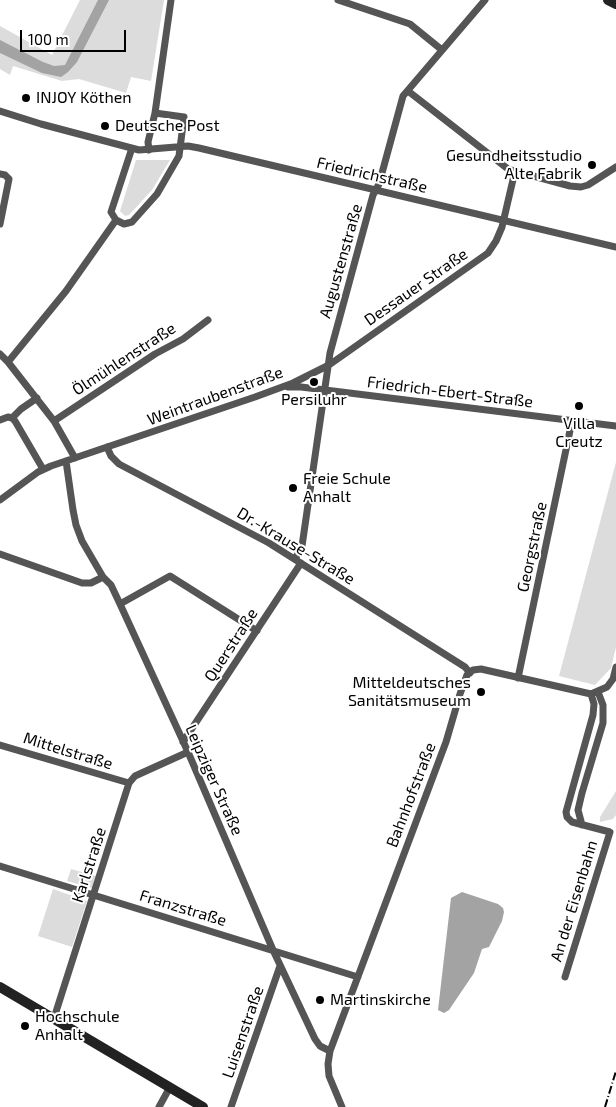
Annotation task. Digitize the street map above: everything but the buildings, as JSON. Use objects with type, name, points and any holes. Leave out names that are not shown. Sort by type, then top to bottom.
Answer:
[{"type":"main road","points":[[608,0],[616,4]]},
{"type":"main road","points":[[0,987],[203,1107]]},
{"type":"street","points":[[149,150],[148,142],[171,0]]},
{"type":"street","points":[[338,0],[410,24],[442,50]]},
{"type":"street","name":"Augustenstraße","points":[[298,561],[302,546],[330,352],[403,96],[485,0]]},
{"type":"street","points":[[408,91],[508,169],[570,186],[581,187],[588,185],[616,167]]},
{"type":"street","name":"Friedrichstraße","points":[[0,112],[132,148],[149,150],[180,147],[199,148],[616,247]]},
{"type":"street","points":[[132,148],[112,207],[112,217],[124,224],[132,222],[157,194],[179,157],[184,117],[154,112]]},
{"type":"street","name":"Dessauer Straße","points":[[329,365],[483,257],[496,241],[504,220],[515,171]]},
{"type":"street","points":[[0,174],[5,175],[8,180],[0,220]]},
{"type":"street","points":[[8,362],[79,273],[116,220]]},
{"type":"street","name":"Ölmühlenstraße","points":[[54,421],[155,354],[183,339],[208,320]]},
{"type":"street","points":[[0,354],[54,421],[75,458]]},
{"type":"street","name":"Weintraubenstraße","points":[[0,500],[43,469],[280,388],[329,365]]},
{"type":"street","name":"Friedrich-Ebert-Straße","points":[[280,388],[301,387],[616,426]]},
{"type":"street","points":[[12,418],[37,398]]},
{"type":"street","points":[[0,420],[8,417],[15,421],[43,469]]},
{"type":"street","name":"Georgstraße","points":[[518,678],[572,421]]},
{"type":"street","name":"Dr.-Krause-Straße","points":[[107,447],[111,456],[119,464],[269,543],[465,667],[470,673]]},
{"type":"street","name":"Leipziger Straße","points":[[66,460],[76,525],[82,541],[103,577],[111,585],[120,604],[188,752],[280,966],[315,1039],[320,1046],[330,1051]]},
{"type":"street","points":[[0,554],[82,583],[91,583],[103,577]]},
{"type":"street","name":"Querstraße","points":[[183,742],[257,631],[298,561]]},
{"type":"street","points":[[120,604],[170,576],[257,631]]},
{"type":"street","points":[[470,673],[481,669],[594,693],[604,690],[610,683],[616,666]]},
{"type":"street","name":"Bahnhofstraße","points":[[330,1051],[446,742],[465,679],[470,673]]},
{"type":"street","name":"An der Eisenbahn","points":[[565,977],[610,832],[569,820],[566,812],[593,715],[594,693]]},
{"type":"street","name":"An der Eisenbahn","points":[[582,825],[578,810],[603,723],[603,705],[594,693]]},
{"type":"street","name":"Mittelstraße","points":[[0,745],[129,783]]},
{"type":"street","points":[[129,783],[135,776],[188,752]]},
{"type":"street","name":"Karlstraße","points":[[54,1018],[129,783]]},
{"type":"street","name":"Franzstraße","points":[[0,866],[358,977]]},
{"type":"street","name":"Luisenstraße","points":[[232,1107],[280,966]]},
{"type":"street","points":[[330,1051],[329,1076],[342,1107]]},
{"type":"street","points":[[159,1107],[170,1087]]},
{"type":"shaded area","points":[[80,0],[164,0],[151,81],[131,77],[126,93],[79,79],[62,81],[13,66],[10,75],[0,69],[0,26],[52,55]]},
{"type":"shaded area","points":[[98,0],[109,0],[77,62],[61,77],[42,73],[0,53],[0,40],[43,62],[54,66],[65,65]]},
{"type":"shaded area","points":[[136,160],[170,160],[152,190],[129,215],[125,216],[120,211]]},
{"type":"shaded area","points":[[616,462],[616,647],[611,668],[595,685],[559,676]]},
{"type":"shaded area","points":[[616,791],[616,815],[613,819],[600,822],[600,817]]},
{"type":"shaded area","points":[[71,869],[96,876],[92,888],[67,881]]},
{"type":"shaded area","points":[[53,889],[87,901],[72,947],[38,936]]},
{"type":"shaded area","points":[[462,892],[498,904],[503,908],[504,912],[502,921],[489,947],[482,949],[474,973],[449,1010],[444,1013],[438,1010],[451,898]]},
{"type":"railway","points":[[605,1107],[616,1071]]},
{"type":"place","name":"INJOY Köthen","points":[[26,98]]},
{"type":"place","name":"Deutsche Post","points":[[105,126]]},
{"type":"place","name":"Gesundheitsstudio Alte Fabrik","points":[[592,165]]},
{"type":"place","name":"Persiluhr","points":[[314,382]]},
{"type":"place","name":"Villa Creutz","points":[[579,406]]},
{"type":"place","name":"Freie Schule Anhalt","points":[[293,488]]},
{"type":"place","name":"Mitteldeutsches Sanitätsmuseum","points":[[481,692]]},
{"type":"place","name":"Martinskirche","points":[[320,1000]]},
{"type":"place","name":"Hochschule Anhalt","points":[[25,1026]]}]
